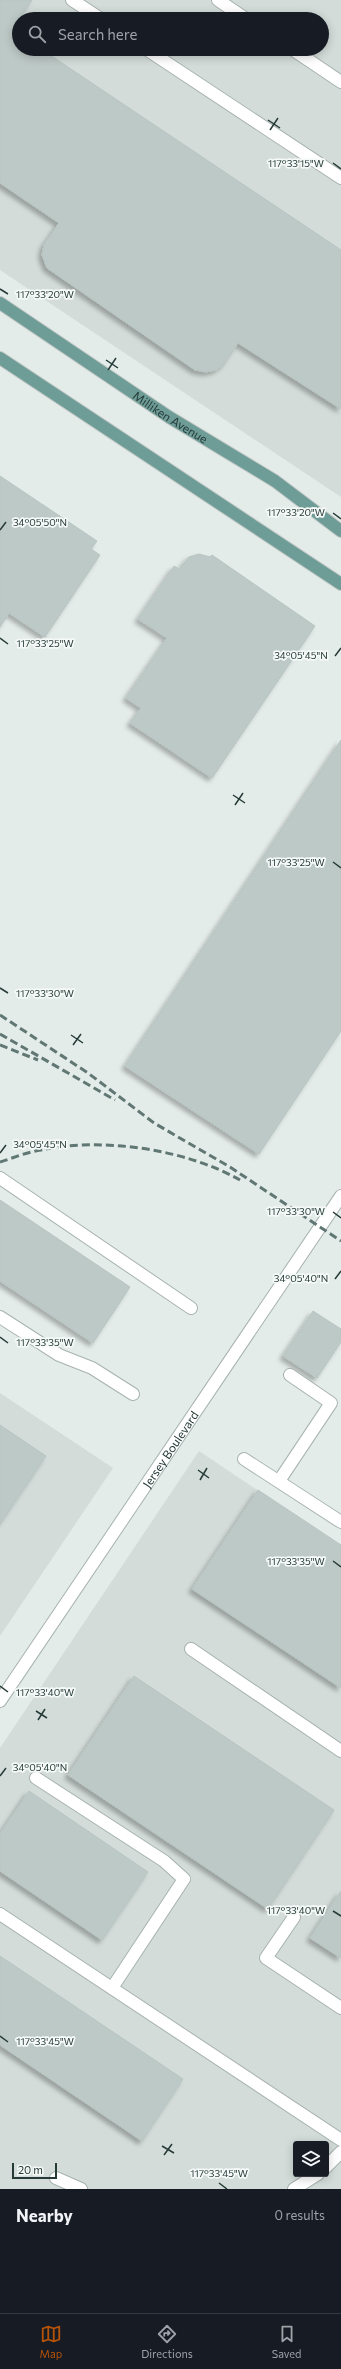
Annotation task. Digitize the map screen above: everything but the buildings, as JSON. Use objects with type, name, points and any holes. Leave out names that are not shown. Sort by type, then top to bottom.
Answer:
[{"type":"main road","name":"Milliken Avenue","points":[[0,303],[169,417],[275,481],[341,531]]},
{"type":"main road","points":[[0,358],[341,584]]},
{"type":"street","points":[[72,0],[90,12]]},
{"type":"street","points":[[218,0],[236,12]]},
{"type":"street","points":[[157,56],[341,178]]},
{"type":"street","points":[[302,56],[341,82]]},
{"type":"street","points":[[0,1178],[191,1308]]},
{"type":"street","name":"Jersey Boulevard","points":[[0,1701],[341,1196]]},
{"type":"street","points":[[0,1317],[59,1355],[92,1368],[133,1394]]},
{"type":"street","points":[[279,1481],[331,1403],[290,1375]]},
{"type":"street","points":[[244,1459],[341,1522]]},
{"type":"street","points":[[191,1649],[341,1751]]},
{"type":"street","points":[[36,1778],[164,1860],[184,1880],[112,1988]]},
{"type":"street","points":[[0,1914],[341,2140]]},
{"type":"street","points":[[294,1917],[266,1958],[341,2008]]},
{"type":"street","points":[[329,2164],[341,2152]]},
{"type":"street","points":[[294,2189],[313,2177]]},
{"type":"street","points":[[56,2178],[82,2189]]},
{"type":"shaded area","points":[[0,0],[341,0],[341,497],[0,270]]},
{"type":"shaded area","points":[[0,1393],[113,1468],[0,1636]]},
{"type":"shaded area","points":[[199,1451],[341,1546],[341,2189],[0,2189],[0,1748]]},
{"type":"railway","points":[[0,1015],[88,1073],[154,1123],[230,1167],[341,1241]]},
{"type":"railway","points":[[0,1034],[115,1100]]},
{"type":"railway","points":[[0,1045],[38,1060]]},
{"type":"railway","points":[[0,1162],[31,1152],[65,1146],[117,1146],[143,1148],[169,1153],[218,1169],[240,1180]]}]
